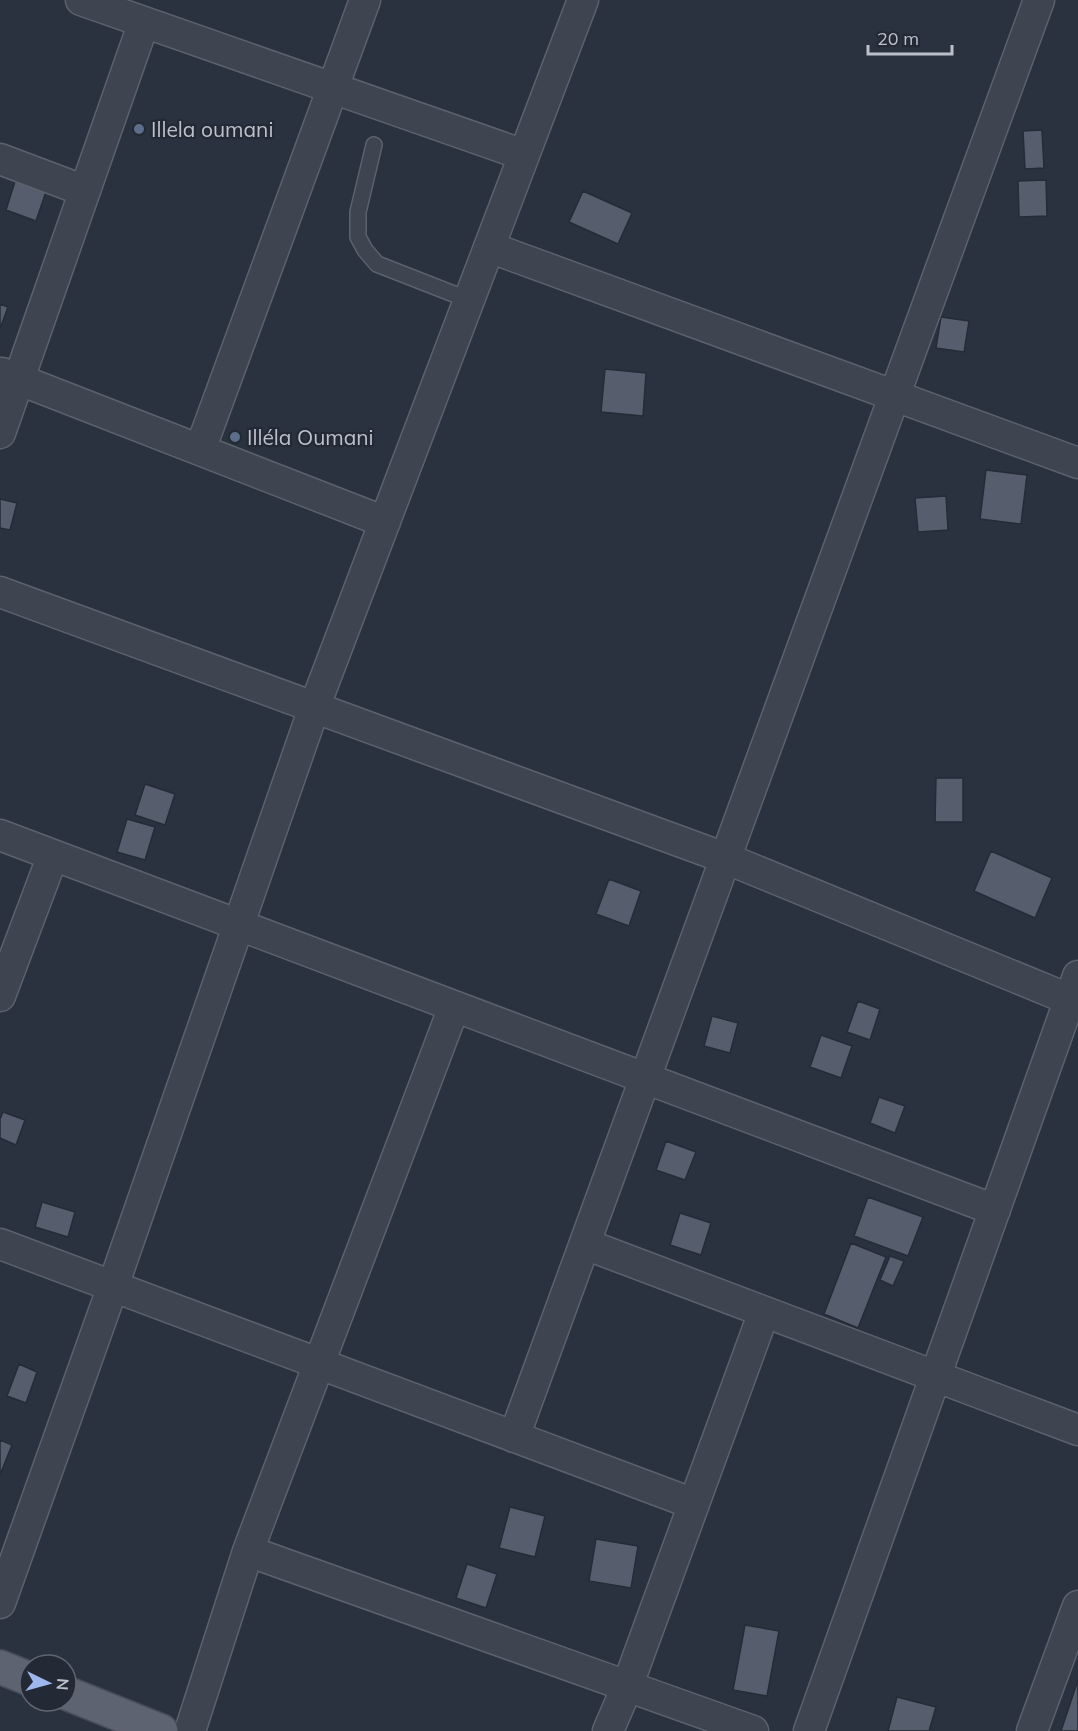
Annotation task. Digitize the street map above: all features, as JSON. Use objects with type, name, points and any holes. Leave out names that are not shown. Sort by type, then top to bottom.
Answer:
[{"type":"main road","points":[[0,1667],[18,1674]]},
{"type":"main road","points":[[78,1698],[161,1731]]},
{"type":"street","points":[[81,0],[524,155]]},
{"type":"street","points":[[200,450],[365,0]]},
{"type":"street","points":[[0,1603],[314,708],[583,0]]},
{"type":"street","points":[[514,1437],[1039,0]]},
{"type":"street","points":[[0,433],[9,375],[85,191],[144,22]]},
{"type":"street","points":[[0,159],[85,191]]},
{"type":"street","points":[[489,247],[1078,463]]},
{"type":"street","points":[[9,375],[385,522]]},
{"type":"street","points":[[0,592],[725,858],[1075,994],[935,1376],[809,1731]]},
{"type":"street","points":[[0,835],[995,1210]]},
{"type":"street","points":[[0,996],[52,855]]},
{"type":"street","points":[[190,1731],[248,1551],[454,1007]]},
{"type":"street","points":[[0,1244],[694,1504]]},
{"type":"street","points":[[585,1244],[1078,1430]]},
{"type":"street","points":[[608,1731],[627,1687],[764,1311]]},
{"type":"street","points":[[248,1551],[753,1731]]},
{"type":"street","points":[[1032,1731],[1078,1606]]},
{"type":"lane","points":[[374,145],[358,212],[358,237],[365,250],[377,264],[469,300]]},
{"type":"building","points":[[1042,130],[1044,168],[1025,169],[1023,131]]},
{"type":"building","points":[[17,175],[48,186],[36,221],[6,210]]},
{"type":"building","points":[[1046,180],[1047,216],[1019,217],[1018,181]]},
{"type":"building","points":[[583,191],[632,213],[618,244],[569,222]]},
{"type":"building","points":[[0,304],[8,307],[0,329]]},
{"type":"building","points":[[941,317],[969,321],[964,352],[936,348]]},
{"type":"building","points":[[605,369],[646,373],[643,416],[601,412]]},
{"type":"building","points":[[986,470],[1027,475],[1021,524],[980,519]]},
{"type":"building","points":[[946,496],[948,530],[918,532],[915,498]]},
{"type":"building","points":[[0,499],[17,503],[10,530],[0,528]]},
{"type":"building","points":[[936,778],[963,778],[963,822],[935,822]]},
{"type":"building","points":[[145,784],[175,794],[165,825],[135,815]]},
{"type":"building","points":[[127,819],[155,827],[145,860],[117,852]]},
{"type":"building","points":[[991,851],[1052,878],[1035,918],[974,891]]},
{"type":"building","points":[[609,879],[641,891],[629,926],[596,914]]},
{"type":"building","points":[[858,1001],[880,1009],[870,1040],[847,1032]]},
{"type":"building","points":[[712,1016],[738,1023],[730,1053],[704,1046]]},
{"type":"building","points":[[821,1035],[852,1046],[841,1078],[810,1067]]},
{"type":"building","points":[[879,1097],[905,1106],[895,1133],[870,1123]]},
{"type":"building","points":[[3,1112],[25,1120],[16,1145],[0,1138],[0,1119]]},
{"type":"building","points":[[666,1141],[696,1152],[685,1180],[656,1170]]},
{"type":"building","points":[[868,1197],[923,1217],[908,1256],[854,1236]]},
{"type":"building","points":[[42,1202],[75,1212],[68,1237],[35,1227]]},
{"type":"building","points":[[680,1213],[711,1223],[701,1255],[670,1245]]},
{"type":"building","points":[[851,1243],[886,1257],[858,1328],[824,1314]]},
{"type":"building","points":[[890,1256],[904,1261],[893,1286],[880,1280]]},
{"type":"building","points":[[19,1364],[37,1372],[26,1403],[7,1396]]},
{"type":"building","points":[[0,1440],[12,1445],[0,1475]]},
{"type":"building","points":[[510,1507],[545,1516],[535,1557],[499,1548]]},
{"type":"building","points":[[596,1539],[638,1546],[631,1588],[589,1581]]},
{"type":"building","points":[[467,1564],[497,1574],[486,1608],[456,1598]]},
{"type":"building","points":[[745,1625],[779,1631],[767,1696],[733,1690]]},
{"type":"building","points":[[1078,1680],[1078,1731],[1061,1731]]},
{"type":"building","points":[[897,1697],[936,1707],[929,1731],[888,1731]]},
{"type":"place","name":"Illela oumani","points":[[139,129]]},
{"type":"place","name":"Illéla Oumani","points":[[235,437]]}]
